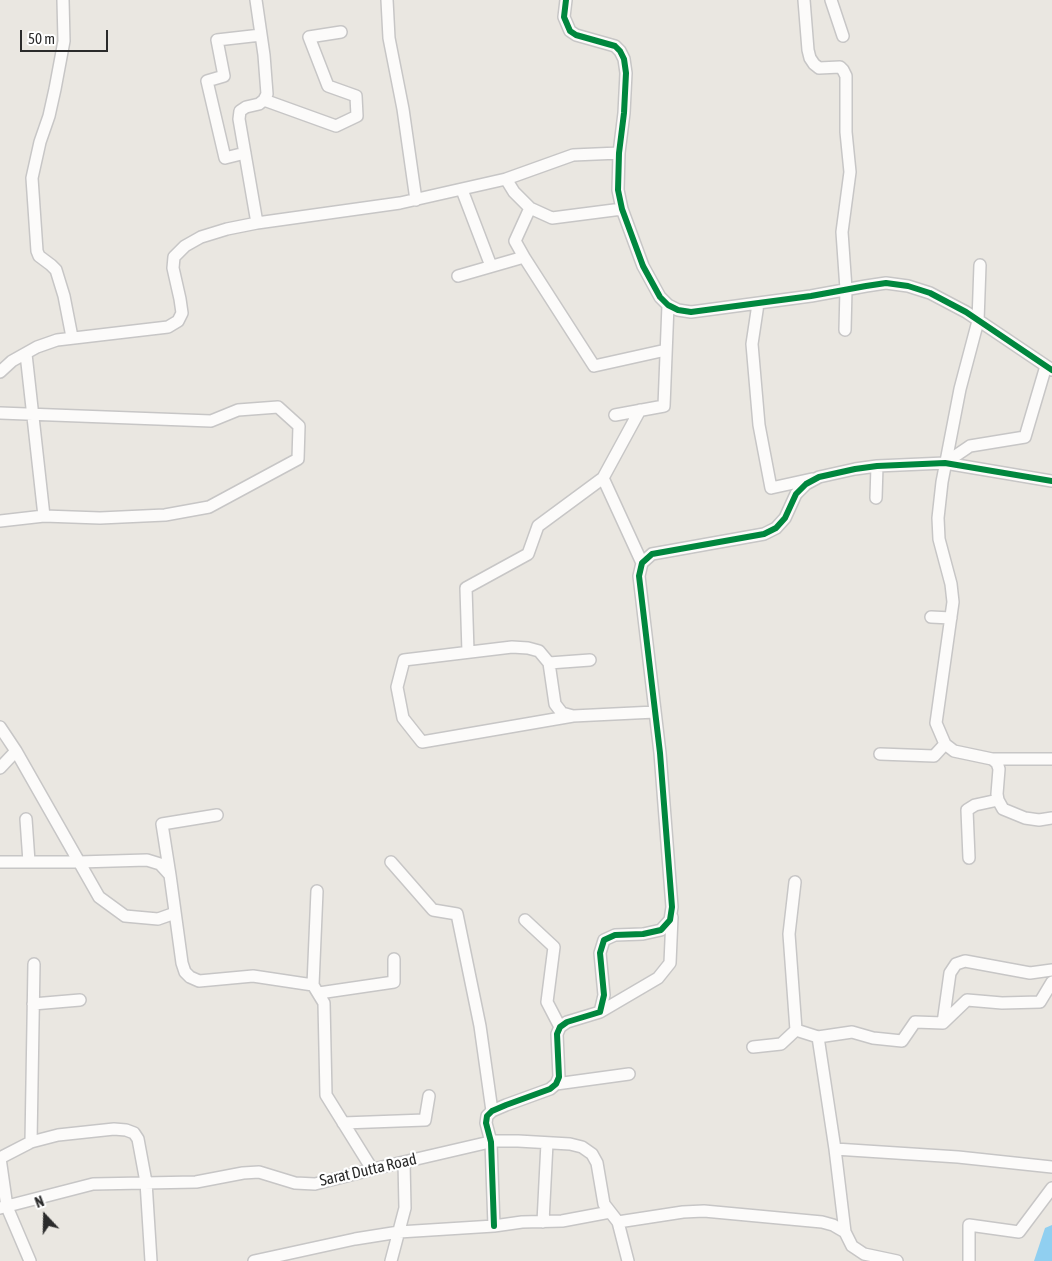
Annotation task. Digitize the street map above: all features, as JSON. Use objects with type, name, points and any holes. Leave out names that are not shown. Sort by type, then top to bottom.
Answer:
[{"type":"street","points":[[63,0],[64,41],[53,98],[32,178],[37,251],[42,259],[51,265],[58,276],[72,337]]},
{"type":"street","points":[[256,0],[267,87],[264,100],[260,104],[246,107],[240,111],[239,119],[257,223]]},
{"type":"street","points":[[387,0],[389,38],[403,108],[416,200]]},
{"type":"street","points":[[566,0],[564,17],[570,31],[576,35],[616,46],[624,60],[626,73],[619,153],[618,190],[622,209],[643,266],[660,297],[668,305],[678,310],[691,312],[758,304],[886,284],[908,286],[955,306],[1049,368],[1025,437],[970,446],[945,463]]},
{"type":"street","points":[[804,0],[810,58],[819,68],[840,67],[846,76],[846,132],[850,178],[842,232],[846,289],[845,330]]},
{"type":"street","points":[[831,0],[842,36]]},
{"type":"street","points":[[264,100],[336,126],[357,116],[356,96],[328,86],[309,37],[341,32]]},
{"type":"street","points":[[245,153],[225,158],[206,81],[224,76],[217,40],[261,35]]},
{"type":"street","points":[[0,372],[12,361],[57,340],[168,327],[178,321],[182,313],[173,268],[174,257],[185,246],[201,238],[227,229],[257,223],[400,204],[506,179],[573,155],[619,153]]},
{"type":"street","points":[[506,179],[514,192],[530,208],[552,218],[622,209]]},
{"type":"street","points":[[462,190],[491,266]]},
{"type":"street","points":[[530,208],[515,241],[594,366],[666,350]]},
{"type":"street","points":[[458,276],[524,257]]},
{"type":"street","points":[[980,265],[978,321],[960,389],[945,463],[938,518],[939,539],[953,602],[936,723],[945,744],[954,751],[992,759],[1052,759]]},
{"type":"street","points":[[758,304],[752,344],[759,425],[771,488],[876,466],[945,463],[1052,481]]},
{"type":"street","points":[[615,414],[664,406],[668,305]]},
{"type":"street","points":[[26,354],[44,516]]},
{"type":"street","points":[[0,413],[211,421],[238,410],[278,408],[299,426],[298,459],[209,507],[156,515],[100,518],[44,516],[0,522]]},
{"type":"street","points":[[468,652],[466,588],[528,554],[538,526],[603,478],[640,410]]},
{"type":"street","points":[[876,466],[876,498]]},
{"type":"street","points":[[494,1226],[491,1142],[486,1122],[487,1116],[492,1111],[550,1089],[556,1084],[559,1077],[557,1034],[560,1027],[567,1022],[600,1012],[658,978],[670,963],[672,907],[660,752],[639,576],[642,563],[652,554],[764,534],[776,528],[785,518],[796,494],[806,484],[819,477]]},
{"type":"street","points":[[603,478],[642,563]]},
{"type":"street","points":[[931,617],[951,618]]},
{"type":"street","points":[[573,716],[562,713],[555,704],[550,663],[539,651],[528,648],[512,647],[404,660],[397,687],[403,718],[422,742],[573,716],[655,712]]},
{"type":"street","points":[[550,663],[590,660]]},
{"type":"street","points":[[0,727],[16,751],[99,897],[125,916],[158,919],[175,914]]},
{"type":"street","points":[[880,754],[934,756],[945,744]]},
{"type":"street","points":[[0,768],[16,751]]},
{"type":"street","points":[[992,759],[997,763],[999,769],[998,800],[1003,809],[1025,818],[1039,820],[1052,818]]},
{"type":"street","points":[[969,858],[967,810],[975,804],[998,800]]},
{"type":"street","points":[[217,815],[162,824],[182,963],[184,972],[190,977],[199,981],[253,976],[316,989],[394,982],[394,960]]},
{"type":"street","points":[[26,819],[29,862]]},
{"type":"street","points":[[0,862],[147,860],[160,864],[170,875]]},
{"type":"street","points":[[391,862],[433,910],[456,914],[480,1026],[492,1111]]},
{"type":"street","points":[[795,882],[789,934],[796,1030]]},
{"type":"street","points":[[317,891],[316,989],[324,1003],[326,1095],[372,1169]]},
{"type":"street","points":[[600,1012],[604,995],[600,953],[604,940],[615,935],[643,934],[661,930],[670,920],[672,907]]},
{"type":"street","points":[[525,920],[554,946],[547,1002],[560,1027]]},
{"type":"street","points":[[943,1023],[950,973],[956,964],[965,961],[1030,973],[1052,970]]},
{"type":"street","points":[[31,1142],[34,964]]},
{"type":"street","points":[[796,1030],[818,1037],[852,1032],[873,1038],[902,1041],[915,1022],[943,1023],[967,1000],[1002,1003],[1040,1002],[1052,982]]},
{"type":"street","points":[[33,1004],[80,1000]]},
{"type":"street","points":[[753,1047],[781,1044],[796,1030]]},
{"type":"street","points":[[818,1037],[845,1232],[856,1250],[864,1254],[897,1261]]},
{"type":"street","points":[[556,1084],[629,1074]]},
{"type":"street","points":[[343,1123],[426,1120],[429,1096]]},
{"type":"street","points":[[30,1261],[3,1207],[0,1158],[31,1142],[58,1135],[126,1130],[134,1133],[138,1138],[146,1182],[151,1261]]},
{"type":"street","name":"Sarat Dutta Road","points":[[3,1207],[28,1199],[93,1184],[196,1182],[243,1173],[259,1172],[295,1183],[315,1184],[491,1142],[547,1142],[582,1147],[592,1154],[597,1163],[604,1204],[618,1222],[628,1261]]},
{"type":"street","points":[[543,1222],[547,1142]]},
{"type":"street","points":[[834,1149],[958,1157],[1052,1167]]},
{"type":"street","points":[[391,1261],[405,1208],[404,1162]]},
{"type":"street","points":[[969,1261],[969,1225],[1019,1232],[1052,1188]]},
{"type":"street","points":[[618,1222],[683,1212],[704,1211],[822,1222],[834,1225],[845,1232]]},
{"type":"street","points":[[254,1261],[335,1243],[399,1232],[494,1226],[522,1222],[562,1221],[610,1212]]},
{"type":"water","points":[[1052,1225],[1052,1261],[1034,1261],[1045,1228]]},
{"type":"cycle path","points":[[566,0],[564,17],[570,31],[576,35],[615,46],[624,59],[626,73],[619,153],[618,190],[622,209],[643,266],[660,297],[668,305],[678,310],[691,312],[811,296],[886,283],[908,286],[930,293],[966,312],[1052,370]]},
{"type":"cycle path","points":[[494,1226],[491,1142],[486,1123],[487,1116],[492,1111],[550,1089],[556,1084],[559,1077],[557,1034],[560,1027],[567,1022],[600,1012],[604,995],[600,953],[604,940],[615,935],[643,934],[661,930],[670,920],[672,907],[660,753],[639,576],[642,563],[652,554],[764,534],[776,528],[785,518],[796,494],[806,484],[819,477],[855,469],[877,466],[945,463],[1052,481]]}]
